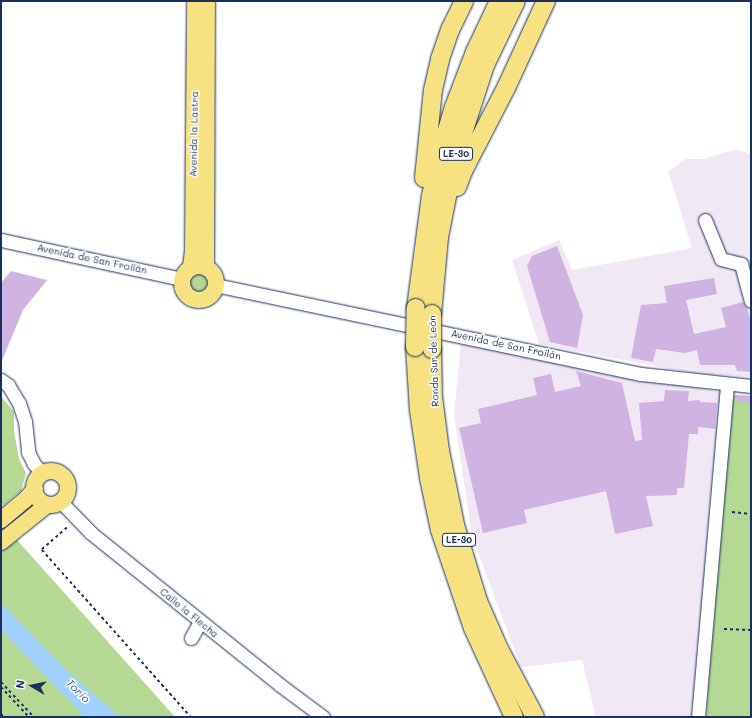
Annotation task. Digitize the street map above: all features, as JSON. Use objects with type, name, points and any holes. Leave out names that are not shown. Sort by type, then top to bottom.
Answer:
[{"type":"highway","points":[[418,281],[417,237],[433,90],[440,59],[450,30],[464,1]]},
{"type":"highway","points":[[439,237],[463,171],[506,88],[546,1]]},
{"type":"highway","name":"Ronda Sur de León","points":[[424,311],[418,281],[431,196],[441,150],[454,107],[475,52],[510,2]]},
{"type":"highway","name":"Ronda Sur de León","points":[[510,2],[470,108],[454,161],[424,311],[419,410],[429,478],[440,530],[473,628],[514,717]]},
{"type":"highway","name":"Ronda Sur de León","points":[[423,348],[433,397],[440,451],[455,526],[478,601],[499,649],[535,717]]},
{"type":"main road","name":"Avenida la Lastra","points":[[193,271],[195,1]]},
{"type":"main road","name":"Avenida la Lastra","points":[[193,271],[205,251],[207,1]]},
{"type":"main road","points":[[193,271],[212,272],[215,278],[214,291],[206,298],[193,298],[184,290],[193,271]]},
{"type":"main road","points":[[1,542],[13,531],[54,503],[68,490],[64,477],[52,472],[42,474],[36,481],[35,489],[38,499],[54,503]]},
{"type":"main road","points":[[2,519],[25,500],[35,489]]},
{"type":"street","points":[[705,220],[721,260],[741,264],[751,301]]},
{"type":"street","name":"Avenida de San Froilán","points":[[1,240],[193,271]]},
{"type":"street","name":"Avenida de San Froilán","points":[[215,285],[642,374],[751,386]]},
{"type":"street","points":[[1,380],[8,385],[20,403],[28,452],[34,464],[42,474]]},
{"type":"street","points":[[698,717],[727,384]]},
{"type":"street","name":"Calle la Flecha","points":[[54,503],[200,622],[323,717]]},
{"type":"street","points":[[191,638],[200,622]]},
{"type":"path","points":[[732,512],[751,514]]},
{"type":"path","points":[[67,528],[42,550],[191,717]]},
{"type":"path","points":[[724,629],[751,630]]},
{"type":"path","points":[[1,682],[34,717]]},
{"type":"path","points":[[1,687],[29,717]]},
{"type":"path","points":[[1,714],[4,717]]},
{"type":"shaded area","points":[[736,149],[751,154],[751,377],[691,373],[539,344],[512,260],[559,240],[572,270],[692,248],[668,171],[686,159],[704,159]]},
{"type":"shaded area","points":[[461,343],[726,393],[697,717],[596,717],[582,660],[521,667],[472,537],[454,415]]},
{"type":"green space","points":[[199,270],[208,274],[212,283],[208,292],[199,296],[190,292],[186,283],[190,274]]},
{"type":"green space","points":[[731,395],[751,396],[751,717],[706,717]]},
{"type":"green space","points":[[1,396],[14,412],[14,431],[19,459],[26,473],[21,491],[1,507]]},
{"type":"green space","points":[[1,521],[18,541],[175,717],[1,717]]},
{"type":"water","name":"Torío","points":[[1,603],[69,672],[120,717],[85,717],[1,630]]},
{"type":"building","points":[[557,246],[583,315],[577,348],[550,342],[527,266],[532,256]]},
{"type":"building","points":[[11,271],[47,280],[23,310],[1,363],[1,283]]},
{"type":"building","points":[[714,278],[717,294],[686,300],[694,334],[726,327],[721,308],[743,302],[747,308],[751,322],[751,372],[737,371],[735,365],[700,365],[697,350],[685,353],[656,349],[653,362],[631,358],[641,305],[667,303],[664,286]]},
{"type":"building","points":[[576,371],[622,383],[635,441],[642,440],[639,403],[664,401],[665,390],[689,391],[688,401],[700,400],[700,402],[717,403],[715,429],[698,427],[698,434],[689,434],[684,488],[677,488],[677,495],[646,496],[653,526],[615,534],[606,491],[524,510],[527,523],[483,533],[459,428],[481,423],[478,409],[537,395],[533,378],[551,374],[555,392],[581,386]]},
{"type":"building","points":[[734,395],[751,396],[751,403],[739,402]]}]
